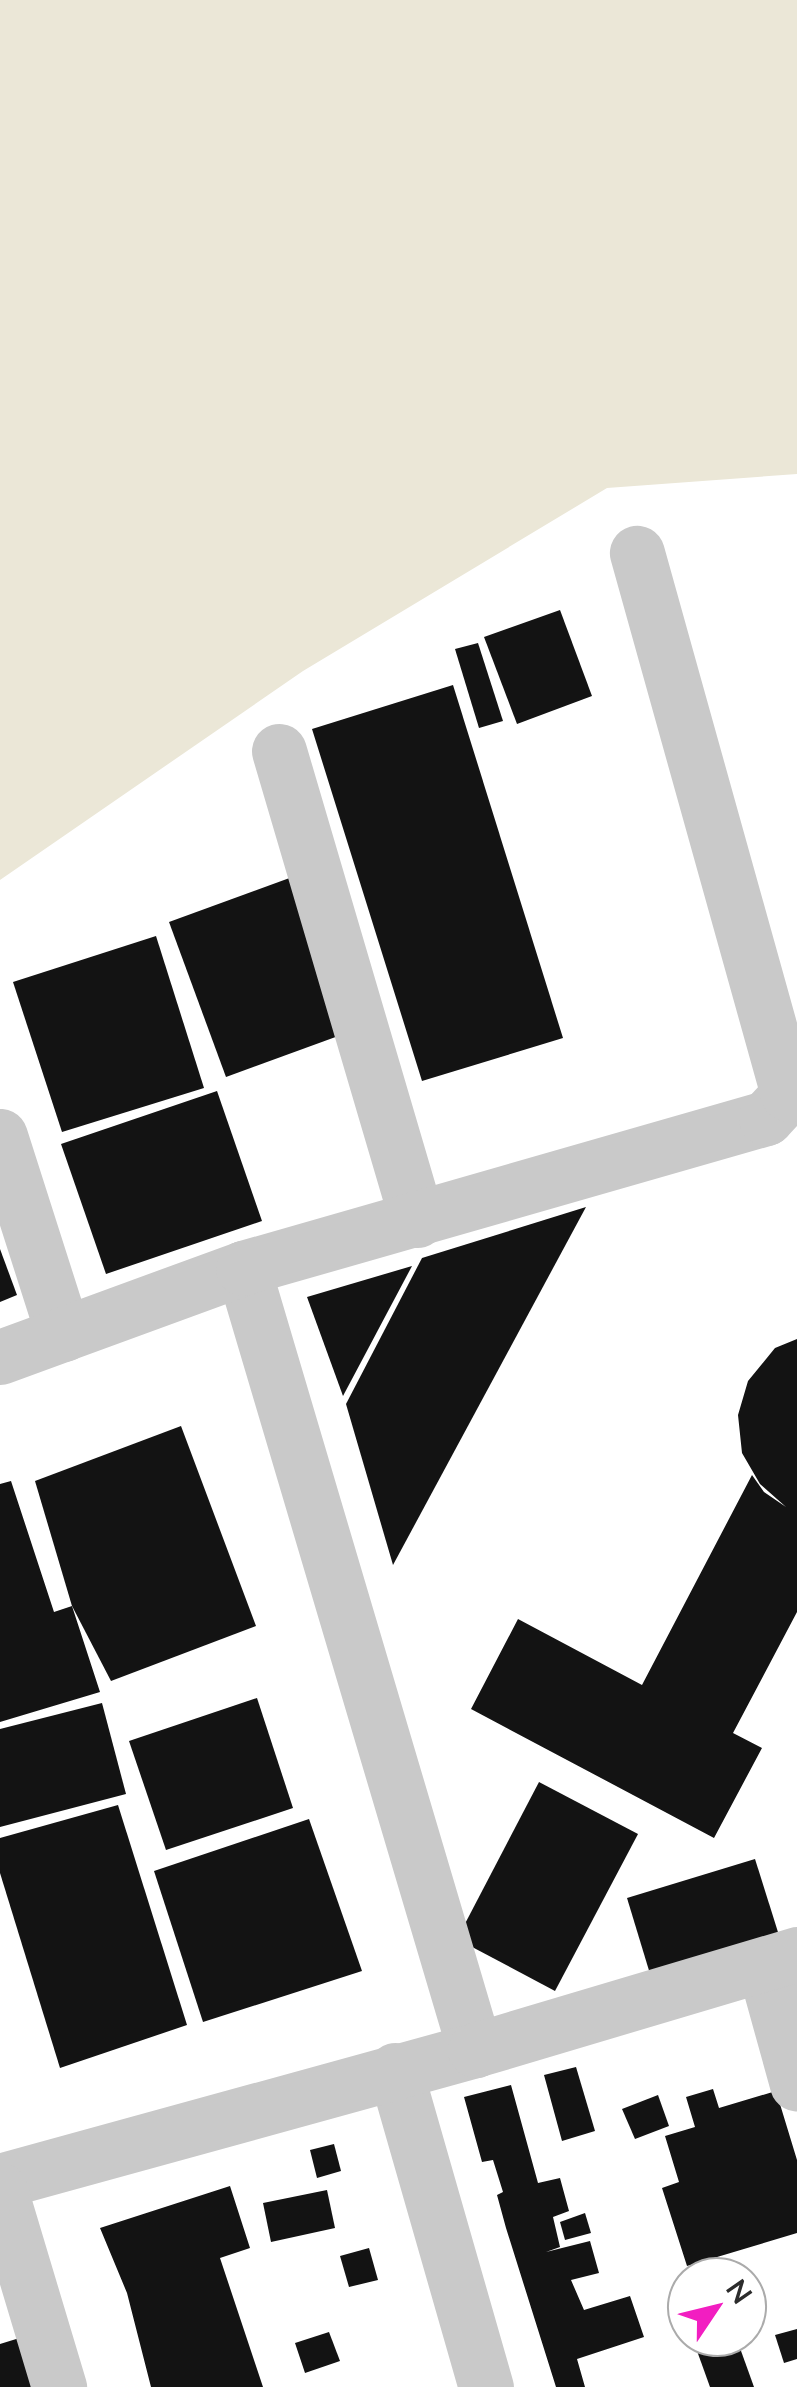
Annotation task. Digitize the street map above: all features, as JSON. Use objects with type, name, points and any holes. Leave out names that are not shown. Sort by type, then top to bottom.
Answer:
[{"type":"street","points":[[0,1357],[243,1268],[766,1118],[788,1094],[637,553]]},
{"type":"street","points":[[279,750],[417,1220]]},
{"type":"street","points":[[0,1136],[63,1334]]},
{"type":"street","points":[[243,1268],[475,2050]]},
{"type":"street","points":[[0,2181],[475,2050],[781,1960],[797,2084]]},
{"type":"street","points":[[395,2070],[486,2387]]},
{"type":"street","points":[[0,2190],[59,2387]]},
{"type":"shaded area","points":[[0,0],[797,0],[797,474],[607,488],[303,671],[0,880]]},
{"type":"building","points":[[560,610],[592,696],[517,724],[484,637]]},
{"type":"building","points":[[478,643],[503,721],[479,728],[455,649]]},
{"type":"building","points":[[453,685],[563,1038],[422,1081],[312,729]]},
{"type":"building","points":[[295,876],[352,1031],[226,1077],[169,922]]},
{"type":"building","points":[[156,936],[204,1088],[62,1132],[13,982]]},
{"type":"building","points":[[217,1091],[262,1221],[106,1274],[61,1144]]},
{"type":"building","points":[[586,1207],[393,1565],[346,1404],[422,1258]]},
{"type":"building","points":[[0,1249],[17,1295],[0,1302]]},
{"type":"building","points":[[412,1266],[343,1396],[307,1297]]},
{"type":"building","points":[[797,1339],[797,1612],[733,1733],[762,1748],[714,1838],[471,1709],[518,1619],[642,1685],[752,1475],[764,1492],[786,1507],[760,1484],[742,1453],[738,1415],[748,1381],[775,1348]]},
{"type":"building","points":[[181,1426],[256,1626],[111,1681],[72,1606],[35,1481]]},
{"type":"building","points":[[11,1481],[54,1612],[72,1606],[100,1692],[0,1722],[0,1484]]},
{"type":"building","points":[[257,1698],[293,1808],[166,1850],[129,1741]]},
{"type":"building","points":[[102,1703],[126,1794],[0,1827],[0,1729]]},
{"type":"building","points":[[539,1782],[638,1834],[555,1991],[457,1939]]},
{"type":"building","points":[[118,1805],[187,2025],[60,2068],[0,1873],[0,1838]]},
{"type":"building","points":[[309,1819],[362,1971],[203,2022],[154,1871]]},
{"type":"building","points":[[755,1859],[783,1948],[654,1987],[627,1898]]},
{"type":"building","points":[[576,2067],[595,2131],[562,2141],[544,2075]]},
{"type":"building","points":[[511,2085],[538,2183],[560,2178],[569,2211],[553,2217],[560,2247],[546,2252],[590,2241],[599,2273],[571,2280],[584,2310],[630,2296],[644,2337],[577,2359],[585,2387],[556,2387],[506,2228],[497,2195],[503,2192],[493,2160],[482,2162],[464,2097]]},
{"type":"building","points":[[713,2089],[719,2108],[776,2091],[797,2160],[797,2233],[717,2257],[684,2257],[662,2188],[679,2182],[665,2136],[695,2127],[686,2097]]},
{"type":"building","points":[[658,2095],[669,2126],[635,2139],[622,2109]]},
{"type":"building","points":[[334,2144],[341,2171],[317,2178],[310,2150]]},
{"type":"building","points":[[230,2186],[250,2248],[220,2258],[263,2387],[151,2387],[127,2293],[100,2228]]},
{"type":"building","points":[[327,2190],[335,2228],[271,2242],[263,2203]]},
{"type":"building","points":[[585,2213],[591,2233],[565,2240],[560,2222]]},
{"type":"building","points":[[369,2248],[378,2280],[349,2287],[340,2256]]},
{"type":"building","points":[[797,2329],[797,2359],[784,2363],[775,2335]]},
{"type":"building","points":[[39,2332],[52,2387],[0,2387],[0,2344]]},
{"type":"building","points":[[329,2332],[340,2361],[305,2373],[295,2343]]},
{"type":"building","points":[[699,2357],[743,2357],[754,2387],[710,2387]]}]
